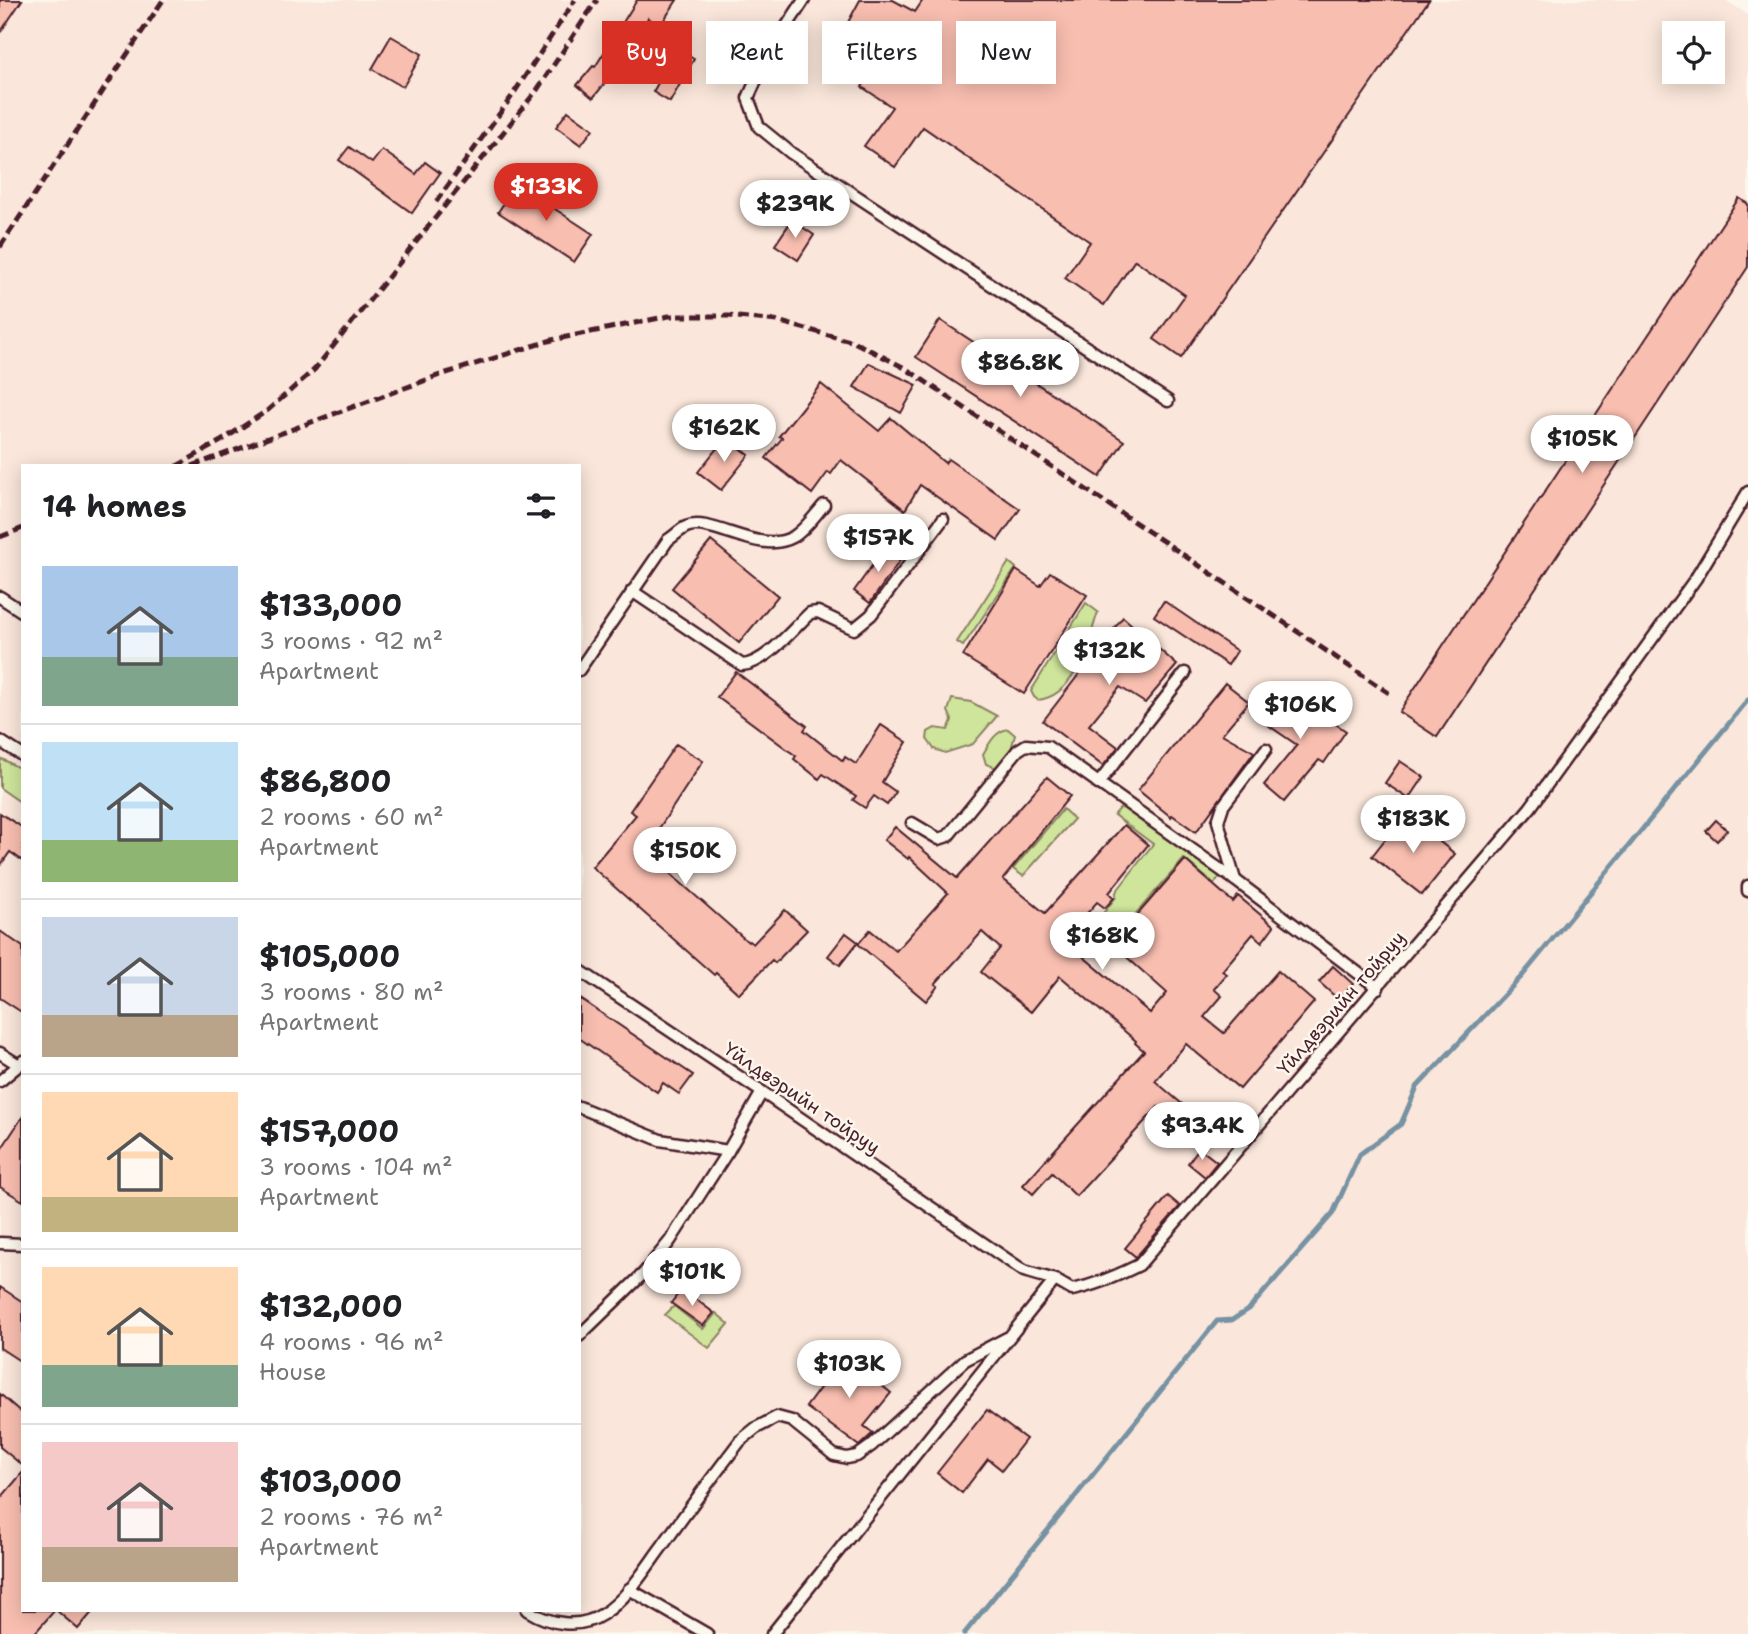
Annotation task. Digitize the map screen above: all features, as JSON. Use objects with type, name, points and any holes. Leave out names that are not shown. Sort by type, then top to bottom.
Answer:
[{"type":"lane","points":[[804,0],[767,56],[748,98],[759,127],[791,153],[1168,401]]},
{"type":"lane","name":"Үйлдвэрийн тойруу","points":[[581,971],[1024,1270],[1055,1280],[1072,1290],[1093,1286],[1139,1265],[1530,808],[1696,578],[1748,492]]},
{"type":"lane","points":[[581,667],[668,540],[686,527],[698,525],[764,542],[782,541],[795,536],[824,505]]},
{"type":"lane","points":[[632,591],[742,665],[752,664],[761,659],[810,613],[818,612],[854,629],[872,615],[943,519]]},
{"type":"lane","points":[[0,597],[21,611]]},
{"type":"lane","points":[[1098,784],[1185,673]]},
{"type":"lane","points":[[0,741],[21,755]]},
{"type":"lane","points":[[912,823],[939,839],[948,836],[1018,750],[1026,745],[1048,747],[1235,880],[1378,988]]},
{"type":"lane","points":[[1235,880],[1218,821],[1223,806],[1266,749]]},
{"type":"lane","points":[[0,1053],[21,1063],[0,1081]]},
{"type":"lane","points":[[581,1334],[644,1273],[670,1241],[762,1092]]},
{"type":"lane","points":[[581,1108],[660,1140],[727,1151]]},
{"type":"lane","points":[[0,1243],[21,1244]]},
{"type":"lane","points":[[772,1634],[1055,1280]]},
{"type":"lane","points":[[530,1612],[561,1624],[582,1623],[602,1615],[629,1589],[740,1441],[755,1428],[778,1418],[792,1421],[834,1455],[847,1458],[857,1456],[965,1360],[1007,1338]]},
{"type":"lane","points":[[629,1589],[707,1634]]},
{"type":"shaded area","points":[[0,0],[1725,0],[1748,15],[1748,1634],[0,1634]]},
{"type":"green space","points":[[1009,562],[1016,568],[963,646],[957,642]]},
{"type":"green space","points":[[1086,603],[1098,612],[1085,652],[1062,689],[1038,700],[1031,691]]},
{"type":"green space","points":[[952,699],[971,702],[997,716],[973,744],[945,753],[934,749],[927,739],[928,732],[935,728],[948,730],[952,720],[948,711]]},
{"type":"green space","points":[[1008,729],[1015,735],[1007,763],[997,768],[986,764],[983,754],[988,746],[996,735]]},
{"type":"green space","points":[[2,759],[21,769],[21,803],[0,788]]},
{"type":"green space","points":[[1124,804],[1221,875],[1214,884],[1184,859],[1103,951],[1086,935],[1153,844],[1114,815]]},
{"type":"green space","points":[[1063,809],[1074,819],[1023,876],[1013,869]]},
{"type":"green space","points":[[674,1306],[703,1329],[716,1313],[729,1324],[709,1348],[665,1315]]},
{"type":"building","points":[[0,0],[22,0],[0,33]]},
{"type":"building","points":[[637,0],[677,0],[663,21],[648,18],[646,21],[624,21]]},
{"type":"building","points":[[860,0],[893,0],[915,12],[923,0],[1429,0],[1181,358],[1154,339],[1185,295],[1135,260],[1104,305],[1065,278],[1090,242],[923,127],[895,167],[864,146],[892,107],[862,87],[864,84],[942,84],[942,21],[849,21]]},
{"type":"building","points":[[391,36],[422,54],[403,87],[372,69]]},
{"type":"building","points":[[602,56],[602,84],[604,84],[593,98],[577,85],[593,66],[595,67]]},
{"type":"building","points":[[657,84],[680,84],[670,102],[653,92]]},
{"type":"building","points":[[568,111],[593,129],[581,145],[556,127]]},
{"type":"building","points":[[349,147],[372,163],[382,150],[416,174],[425,162],[440,173],[412,213],[339,160]]},
{"type":"building","points":[[517,184],[593,234],[574,262],[498,212]]},
{"type":"building","points":[[1739,198],[1748,204],[1748,267],[1437,737],[1399,712]]},
{"type":"building","points":[[792,220],[814,235],[798,260],[775,245]]},
{"type":"building","points":[[940,320],[1124,441],[1100,477],[916,357]]},
{"type":"building","points":[[869,363],[917,385],[901,413],[854,387]]},
{"type":"building","points":[[821,384],[879,431],[891,418],[945,463],[948,459],[1020,509],[998,540],[920,485],[905,510],[841,460],[831,474],[828,472],[812,494],[766,458],[782,438],[779,436]]},
{"type":"building","points":[[726,437],[749,455],[721,490],[698,472]]},
{"type":"building","points":[[711,541],[778,596],[739,643],[672,588]]},
{"type":"building","points":[[887,545],[903,556],[870,603],[854,591]]},
{"type":"building","points":[[1016,570],[1040,586],[1050,572],[1087,595],[1024,694],[963,656]]},
{"type":"building","points":[[1164,601],[1237,651],[1228,665],[1154,616]]},
{"type":"building","points":[[1123,617],[1177,665],[1145,703],[1120,687],[1089,725],[1118,747],[1103,766],[1043,721]]},
{"type":"building","points":[[736,672],[807,726],[804,730],[843,761],[845,757],[856,764],[881,725],[907,742],[882,782],[896,792],[887,805],[874,796],[865,808],[853,800],[856,796],[823,774],[819,779],[794,759],[796,756],[717,697]]},
{"type":"building","points":[[1225,683],[1249,702],[1222,734],[1254,752],[1196,832],[1172,815],[1171,817],[1138,790]]},
{"type":"building","points":[[1285,689],[1346,731],[1324,763],[1319,760],[1284,802],[1264,785],[1297,745],[1262,721]]},
{"type":"building","points":[[676,744],[703,761],[656,833],[669,845],[656,861],[748,942],[753,944],[785,910],[807,930],[775,963],[772,960],[739,994],[592,867],[636,815],[630,811]]},
{"type":"building","points":[[1400,761],[1424,777],[1409,799],[1385,783]]},
{"type":"building","points":[[1047,777],[1070,796],[1003,879],[1045,913],[1124,825],[1148,845],[1109,893],[1114,898],[1105,908],[1097,902],[1081,920],[1089,926],[1072,947],[1150,1013],[1167,993],[1112,944],[1185,860],[1233,902],[1238,896],[1274,926],[1262,942],[1253,934],[1222,971],[1227,974],[1214,989],[1222,996],[1204,1017],[1224,1033],[1278,971],[1314,1002],[1240,1089],[1186,1044],[1155,1081],[1216,1133],[1204,1148],[1158,1107],[1076,1196],[1052,1173],[1033,1194],[1023,1185],[1144,1051],[1136,1041],[1060,976],[1031,1012],[981,972],[1000,948],[982,932],[935,984],[938,986],[926,1001],[858,944],[870,930],[896,951],[948,893],[909,857],[908,859],[884,840],[895,827],[957,878]]},
{"type":"building","points":[[0,813],[21,827],[21,860],[10,852],[0,866]]},
{"type":"building","points":[[1405,814],[1455,854],[1422,895],[1372,856]]},
{"type":"building","points":[[1716,820],[1727,830],[1717,841],[1706,831]]},
{"type":"building","points":[[0,931],[21,946],[21,1012],[0,998]]},
{"type":"building","points":[[846,933],[858,942],[840,965],[828,956]]},
{"type":"building","points":[[1333,966],[1353,984],[1339,1000],[1319,982]]},
{"type":"building","points":[[581,999],[693,1075],[679,1094],[663,1083],[657,1092],[581,1039]]},
{"type":"building","points":[[21,1119],[21,1200],[0,1187],[0,1151]]},
{"type":"building","points":[[1199,1148],[1217,1162],[1205,1177],[1188,1163]]},
{"type":"building","points":[[1168,1196],[1180,1206],[1136,1257],[1125,1248]]},
{"type":"building","points":[[0,1287],[21,1301],[21,1362],[0,1348]]},
{"type":"building","points":[[682,1289],[714,1313],[703,1326],[671,1303]]},
{"type":"building","points":[[843,1354],[891,1393],[864,1426],[873,1433],[859,1446],[806,1407]]},
{"type":"building","points":[[0,1394],[21,1412],[21,1464],[0,1447]]},
{"type":"building","points":[[987,1410],[1026,1439],[1002,1470],[988,1459],[962,1493],[937,1473]]},
{"type":"building","points":[[21,1474],[21,1612],[53,1612],[34,1634],[0,1634],[0,1499]]},
{"type":"building","points":[[58,1612],[92,1612],[78,1629]]},
{"type":"waterway","points":[[964,1634],[1217,1321],[1232,1320],[1249,1309],[1333,1213],[1360,1154],[1401,1124],[1417,1087],[1523,975],[1748,700]]},
{"type":"railway","points":[[0,247],[163,0]]},
{"type":"railway","points":[[436,202],[510,99],[575,0]]},
{"type":"railway","points":[[181,464],[268,410],[315,369],[537,90],[597,0]]},
{"type":"railway","points":[[197,464],[440,375],[552,340],[669,316],[729,316],[777,321],[854,342],[905,368],[1389,693]]},
{"type":"railway","points":[[0,537],[21,529]]}]
